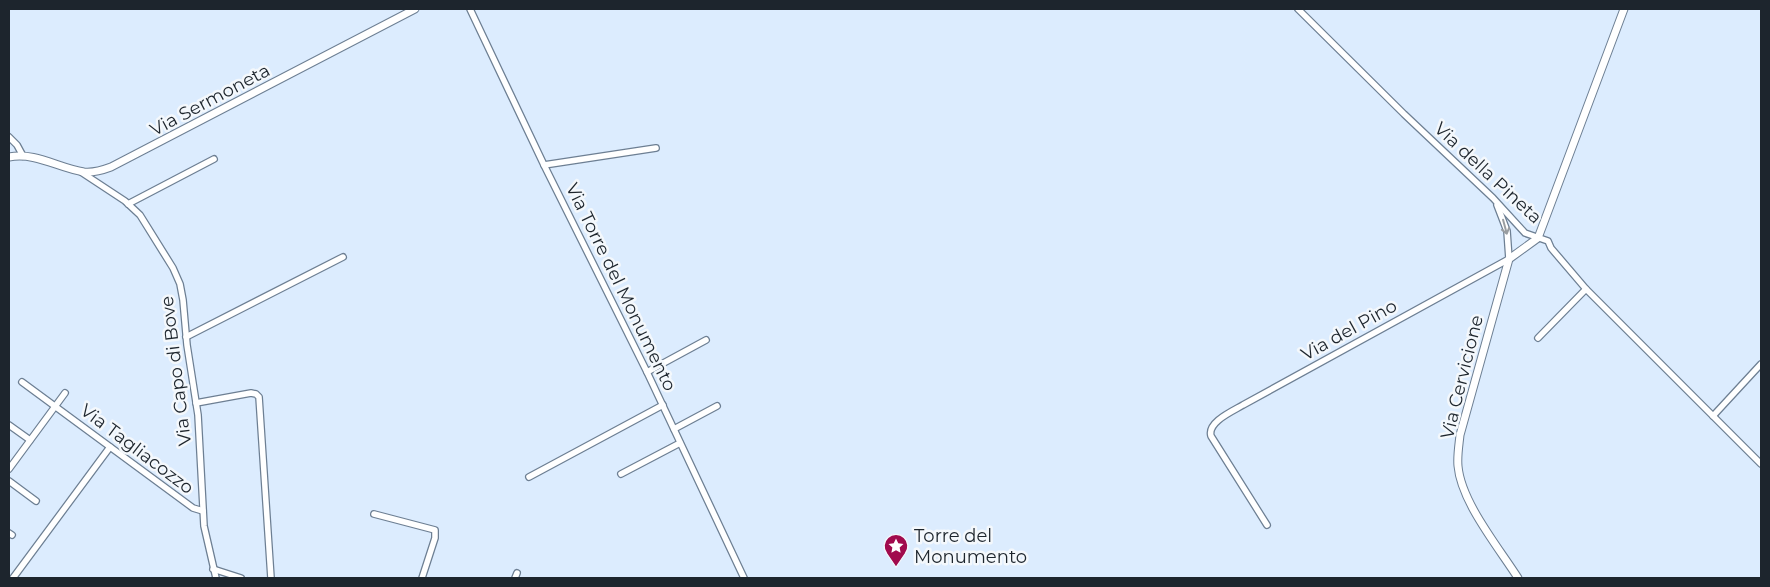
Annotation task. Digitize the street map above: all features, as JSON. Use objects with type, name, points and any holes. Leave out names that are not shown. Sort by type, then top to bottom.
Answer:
[{"type":"street","name":"Via Sermoneta","points":[[9,157],[23,156],[42,159],[80,171],[100,171],[124,162],[415,9]]},
{"type":"street","name":"Via Torre del Monumento","points":[[470,9],[544,165],[674,429],[744,578]]},
{"type":"street","name":"Via della Pineta","points":[[1298,9],[1404,114],[1493,198],[1525,233],[1548,242],[1586,289],[1761,464]]},
{"type":"street","points":[[1509,259],[1538,238],[1624,9]]},
{"type":"street","points":[[9,137],[17,145],[23,156]]},
{"type":"street","points":[[544,165],[656,148]]},
{"type":"street","points":[[128,204],[214,159]]},
{"type":"street","name":"Via Capo di Bove","points":[[80,171],[128,204],[144,221],[177,276],[183,297],[186,338],[196,403],[202,465],[205,531],[216,578]]},
{"type":"street","name":"Via Cervicione","points":[[1493,198],[1506,228],[1509,259],[1464,418],[1457,463],[1469,501],[1518,578]]},
{"type":"street","points":[[186,338],[343,257]]},
{"type":"street","name":"Via del Pino","points":[[1267,524],[1210,432],[1211,428],[1236,410],[1509,259]]},
{"type":"street","points":[[1538,338],[1586,289]]},
{"type":"street","points":[[646,372],[706,340]]},
{"type":"street","points":[[1713,416],[1761,364]]},
{"type":"street","name":"Via Tagliacozzo","points":[[22,382],[192,508],[203,511]]},
{"type":"street","name":"Via Tagliacozzo","points":[[9,469],[65,393]]},
{"type":"street","points":[[196,403],[251,393],[259,397],[271,578]]},
{"type":"street","points":[[528,477],[662,405]]},
{"type":"street","points":[[674,429],[717,406]]},
{"type":"street","points":[[9,425],[30,440]]},
{"type":"street","points":[[621,474],[680,443]]},
{"type":"street","points":[[13,578],[110,447]]},
{"type":"street","points":[[9,481],[36,501]]},
{"type":"street","points":[[374,514],[434,530],[436,538],[422,578]]},
{"type":"street","points":[[213,569],[241,578]]},
{"type":"place","name":"Torre del Monumento","points":[[896,567]]}]
